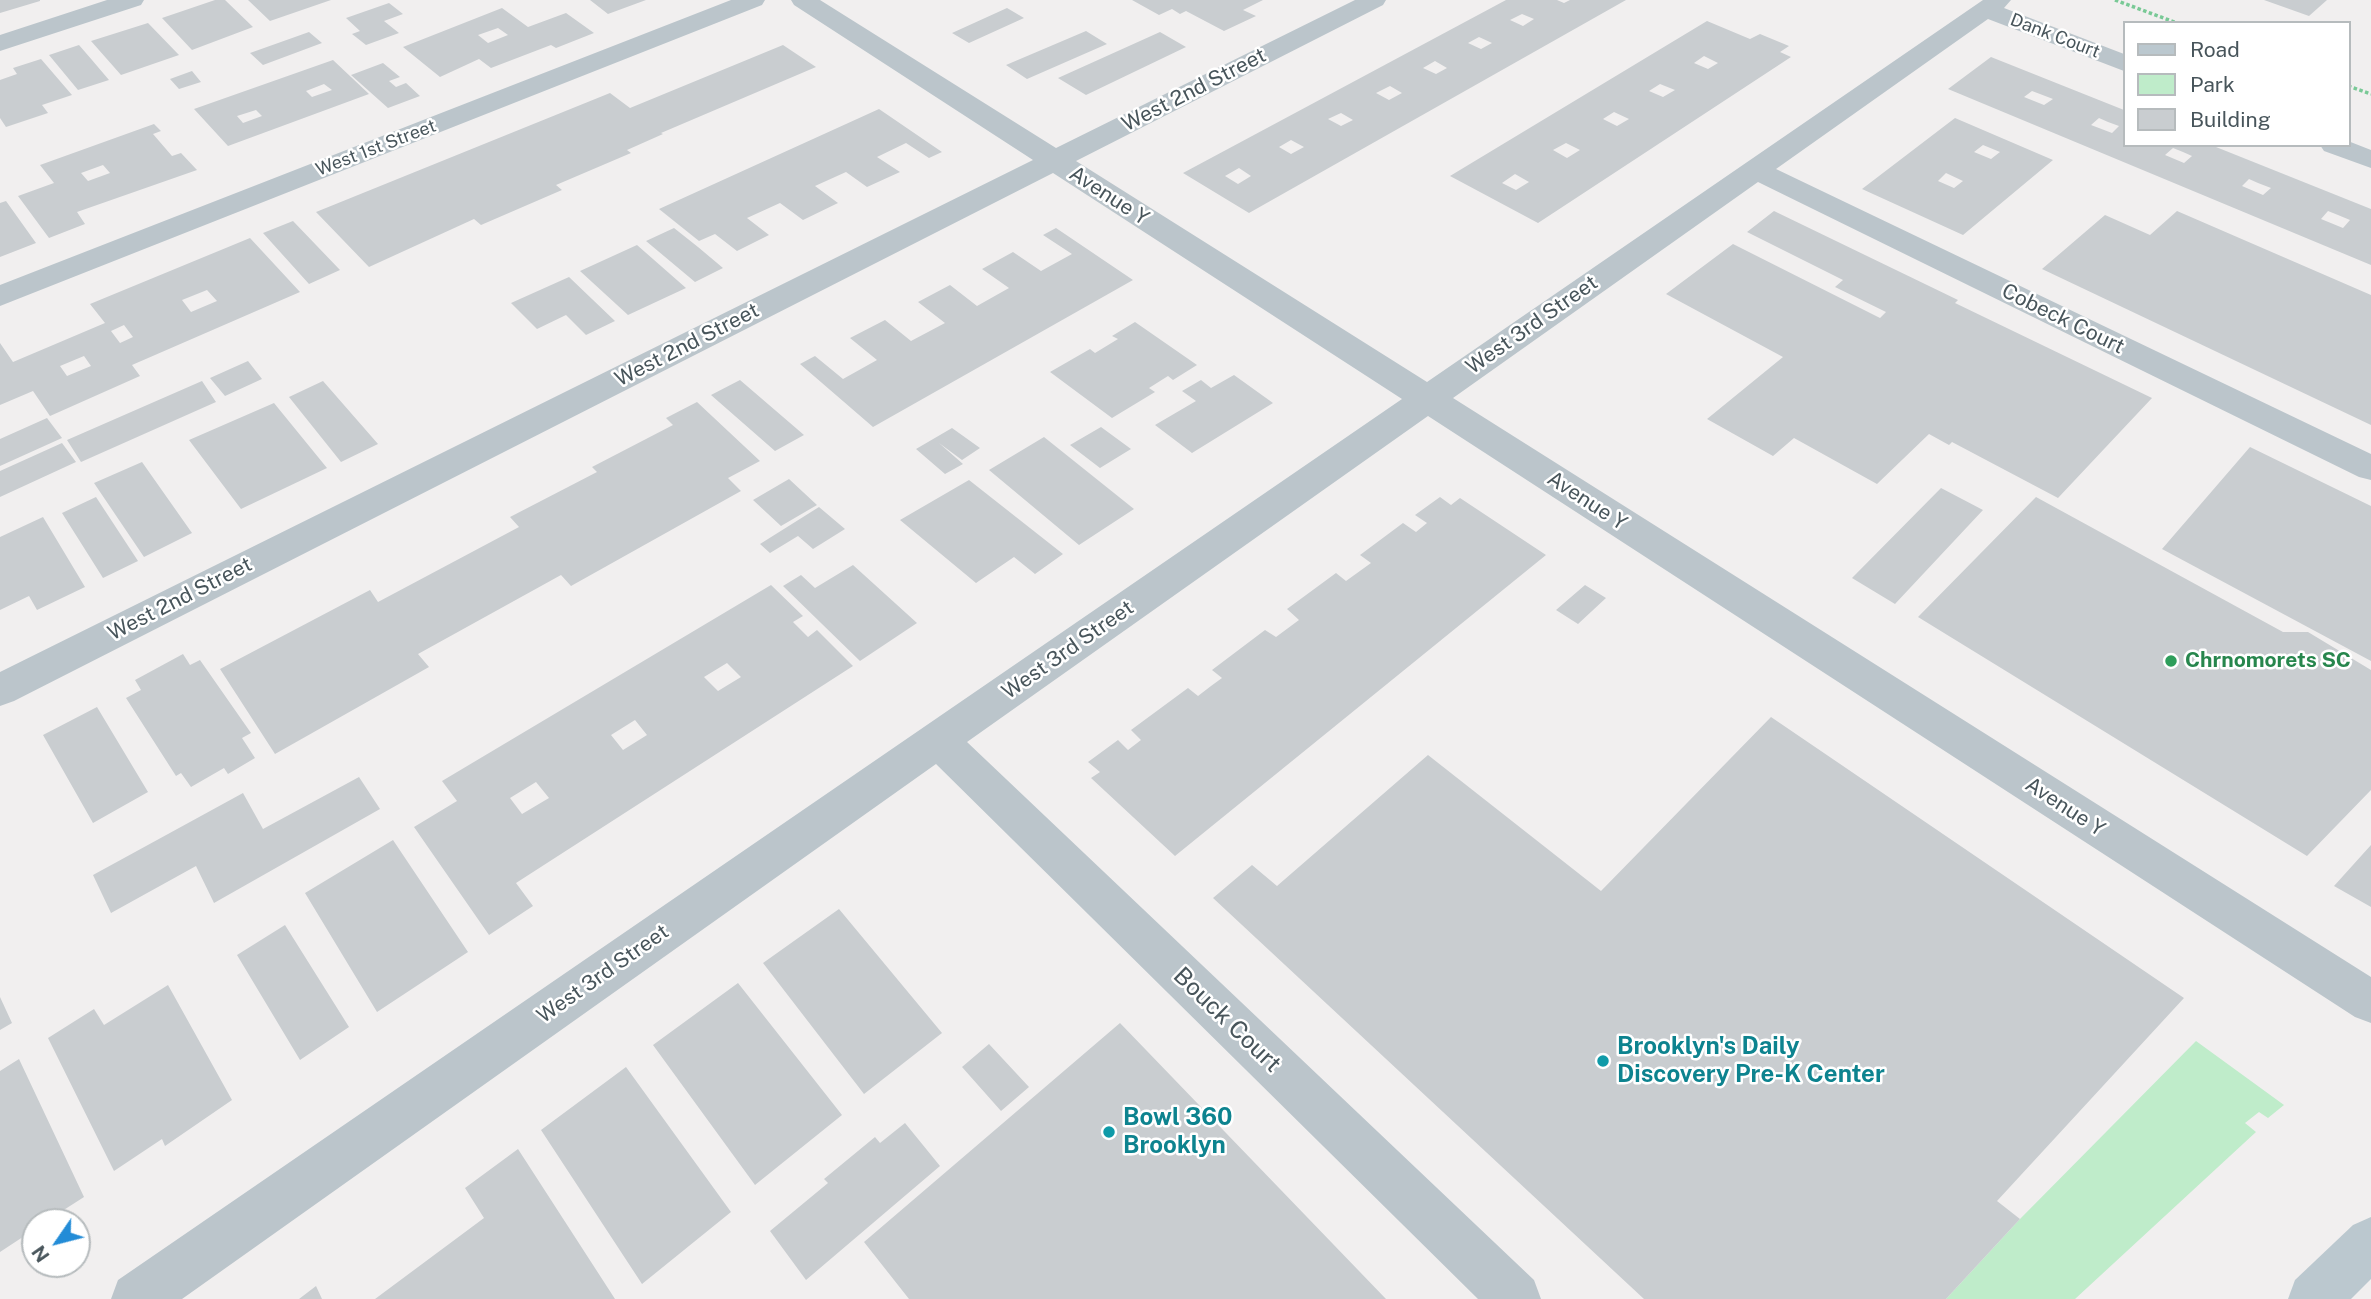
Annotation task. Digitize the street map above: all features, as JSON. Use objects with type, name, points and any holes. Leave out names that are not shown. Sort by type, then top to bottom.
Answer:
[{"type":"main road","points":[[2314,1299],[2371,1243]]},
{"type":"street","points":[[0,43],[132,0]]},
{"type":"street","name":"West 1st Street","points":[[0,296],[752,0]]},
{"type":"street","name":"Avenue Y","points":[[803,0],[2371,1002]]},
{"type":"street","name":"West 2nd Street","points":[[0,690],[1374,0]]},
{"type":"street","name":"Dank Court","points":[[1992,5],[2122,62]]},
{"type":"street","name":"West 3rd Street","points":[[137,1299],[1992,5]]},
{"type":"street","points":[[2339,147],[2371,160]]},
{"type":"street","name":"Cobeck Court","points":[[1755,170],[2371,468]]},
{"type":"street","name":"Bouck Court","points":[[939,741],[1515,1299]]},
{"type":"path","points":[[2115,0],[2172,21]]},
{"type":"path","points":[[2350,87],[2371,94]]},
{"type":"green space","points":[[2196,1041],[2284,1105],[2268,1118],[2259,1112],[2245,1123],[2256,1132],[2075,1299],[1946,1299],[2020,1219]]},
{"type":"building","points":[[0,0],[40,0],[40,1],[0,13]]},
{"type":"building","points":[[215,0],[225,0],[253,27],[192,50],[162,18]]},
{"type":"building","points":[[248,0],[331,0],[270,21]]},
{"type":"building","points":[[590,0],[646,0],[608,14]]},
{"type":"building","points":[[1132,0],[1263,0],[1243,10],[1256,16],[1224,31],[1186,11],[1180,14],[1172,9],[1159,15]]},
{"type":"building","points":[[1506,0],[1557,0],[1564,3],[1570,0],[1626,0],[1249,213],[1183,173]],"holes":[[[1522,14],[1534,19],[1523,26],[1510,20]],[[1479,37],[1492,43],[1481,49],[1468,43]],[[1435,61],[1447,68],[1436,74],[1423,68]],[[1390,86],[1402,93],[1389,100],[1376,93]],[[1341,113],[1353,120],[1341,126],[1328,119]],[[1291,140],[1304,147],[1291,154],[1279,147]],[[1239,168],[1251,176],[1238,184],[1225,176]]]},
{"type":"building","points":[[2264,0],[2327,0],[2309,16]]},
{"type":"building","points":[[389,3],[403,14],[384,21],[399,33],[366,45],[352,34],[360,31],[346,18]]},
{"type":"building","points":[[502,8],[528,27],[566,13],[594,33],[556,48],[551,45],[491,68],[479,59],[440,77],[403,47]],"holes":[[[498,28],[508,35],[488,43],[478,35]]]},
{"type":"building","points":[[1007,8],[1024,18],[969,43],[952,33]]},
{"type":"building","points":[[1707,21],[1750,39],[1760,34],[1789,46],[1780,52],[1791,57],[1538,223],[1450,176]],"holes":[[[1704,56],[1718,63],[1708,69],[1694,63]],[[1660,84],[1675,90],[1663,97],[1649,91]],[[1614,112],[1629,119],[1617,126],[1603,119]],[[1566,143],[1580,150],[1567,158],[1553,150]],[[1515,174],[1529,182],[1516,190],[1502,183]]]},
{"type":"building","points":[[148,23],[179,55],[121,75],[91,41]]},
{"type":"building","points":[[1086,31],[1107,44],[1027,79],[1006,65]]},
{"type":"building","points":[[309,32],[322,43],[263,65],[250,53]]},
{"type":"building","points":[[1160,32],[1186,47],[1086,95],[1058,78]]},
{"type":"building","points":[[79,45],[109,80],[78,90],[49,55]]},
{"type":"building","points":[[783,45],[816,67],[661,133],[663,134],[627,150],[631,153],[556,185],[562,190],[481,225],[474,219],[369,267],[316,212],[610,93],[630,108]]},
{"type":"building","points":[[1991,57],[2122,109],[2122,147],[2216,147],[2371,209],[2371,265],[1948,89]],"holes":[[[2032,91],[2053,99],[2044,105],[2024,97]],[[2099,118],[2119,126],[2112,133],[2091,125]],[[2173,148],[2192,156],[2184,163],[2165,155]],[[2249,179],[2271,188],[2263,195],[2242,186]],[[2328,211],[2350,220],[2343,228],[2321,219]]]},
{"type":"building","points":[[41,59],[72,95],[42,105],[48,113],[6,127],[0,118],[0,80],[17,74],[13,68]]},
{"type":"building","points":[[333,60],[369,94],[228,146],[194,109]],"holes":[[[324,84],[332,90],[312,97],[306,91]],[[256,110],[262,116],[243,123],[237,116]]]},
{"type":"building","points":[[383,63],[400,77],[389,81],[396,87],[406,83],[420,96],[388,108],[351,75]]},
{"type":"building","points":[[192,71],[201,82],[179,89],[170,79]]},
{"type":"building","points":[[879,109],[942,152],[929,158],[906,143],[877,157],[900,172],[867,187],[846,172],[815,186],[838,203],[803,220],[780,203],[747,218],[769,235],[737,251],[715,234],[699,241],[659,209]]},
{"type":"building","points":[[1955,118],[2053,160],[1963,235],[1862,189]],"holes":[[[1983,145],[2000,152],[1991,159],[1974,152]],[[1946,173],[1963,181],[1954,188],[1938,181]]]},
{"type":"building","points":[[154,124],[161,131],[153,134],[172,156],[181,153],[197,170],[77,212],[85,224],[49,238],[18,196],[54,183],[40,165]],"holes":[[[103,165],[110,173],[88,181],[81,173]]]},
{"type":"building","points":[[6,201],[36,243],[0,257],[0,203]]},
{"type":"building","points":[[1774,211],[1958,300],[1955,303],[2152,398],[2058,498],[1952,442],[1949,445],[1929,434],[1877,484],[1794,438],[1773,456],[1707,419],[1783,357],[1666,294],[1733,244],[1880,318],[1886,312],[1835,287],[1843,280],[1747,232]]},
{"type":"building","points":[[2177,211],[2371,295],[2371,425],[2042,269],[2105,215],[2150,235]]},
{"type":"building","points":[[293,221],[340,270],[309,284],[263,233]]},
{"type":"building","points":[[674,228],[723,268],[695,282],[646,241]]},
{"type":"building","points":[[1056,228],[1133,280],[873,427],[800,364],[815,356],[843,379],[877,360],[850,338],[885,320],[911,341],[945,323],[918,302],[950,285],[977,306],[1009,288],[982,269],[1013,252],[1041,271],[1072,254],[1043,235]]},
{"type":"building","points":[[250,238],[300,292],[132,365],[140,376],[50,416],[33,391],[0,405],[0,343],[13,362],[105,323],[90,304]],"holes":[[[207,290],[217,301],[191,312],[182,300]],[[124,325],[133,337],[120,343],[111,331]],[[84,356],[91,366],[67,376],[60,366]]]},
{"type":"building","points":[[637,245],[686,288],[628,315],[580,271]]},
{"type":"building","points":[[569,277],[615,321],[586,335],[566,315],[537,329],[511,303]]},
{"type":"building","points":[[1135,322],[1197,365],[1173,380],[1168,376],[1149,388],[1155,392],[1112,418],[1050,372],[1090,349],[1095,353],[1118,339],[1112,336]]},
{"type":"building","points":[[248,361],[262,379],[225,396],[210,378]]},
{"type":"building","points":[[1234,375],[1273,403],[1192,453],[1155,425],[1196,401],[1182,391],[1201,380],[1211,388]]},
{"type":"building","points":[[740,380],[804,435],[775,451],[711,395]]},
{"type":"building","points":[[202,381],[216,402],[81,462],[67,440]]},
{"type":"building","points":[[323,381],[378,444],[341,462],[289,397]]},
{"type":"building","points":[[697,402],[760,461],[728,478],[741,491],[571,586],[561,575],[418,654],[429,667],[275,754],[220,669],[370,590],[378,602],[519,527],[510,517],[597,472],[592,467],[673,425],[666,418]]},
{"type":"building","points":[[274,403],[327,468],[241,509],[189,440]]},
{"type":"building","points":[[47,418],[62,438],[0,466],[0,439]]},
{"type":"building","points":[[1101,427],[1131,449],[1100,468],[1070,445]]},
{"type":"building","points":[[952,428],[980,448],[962,460],[939,443],[963,464],[945,474],[916,449]]},
{"type":"building","points":[[1044,437],[1134,509],[1079,545],[989,470]]},
{"type":"building","points":[[62,443],[76,462],[0,497],[0,471]]},
{"type":"building","points":[[2250,447],[2371,506],[2371,661],[2162,549]]},
{"type":"building","points":[[142,462],[192,533],[144,557],[94,483]]},
{"type":"building","points":[[789,479],[817,505],[781,526],[753,500]]},
{"type":"building","points":[[969,480],[1063,554],[1035,574],[1014,557],[976,583],[900,520]]},
{"type":"building","points":[[1941,488],[1983,510],[1895,604],[1852,578]]},
{"type":"building","points":[[96,497],[138,561],[103,578],[62,513]]},
{"type":"building","points":[[1440,497],[1451,505],[1460,498],[1546,555],[1175,856],[1091,778],[1100,772],[1088,762],[1118,740],[1128,750],[1141,740],[1131,730],[1188,688],[1198,696],[1222,678],[1212,670],[1265,630],[1276,637],[1299,620],[1287,609],[1336,573],[1346,581],[1371,563],[1360,555],[1403,523],[1416,532],[1427,523],[1415,515]]},
{"type":"building","points":[[2036,497],[2283,632],[2308,632],[2371,670],[2371,790],[2307,856],[1918,617]]},
{"type":"building","points":[[819,507],[845,529],[813,549],[798,536],[770,553],[760,544]]},
{"type":"building","points":[[43,517],[85,587],[37,610],[29,596],[0,610],[0,537]]},
{"type":"building","points":[[853,565],[917,623],[860,661],[783,586],[801,575],[815,588]]},
{"type":"building","points":[[771,585],[803,616],[793,622],[808,637],[817,630],[853,666],[516,883],[533,906],[489,935],[414,827],[457,801],[442,781]],"holes":[[[727,663],[741,677],[718,691],[704,677]],[[635,720],[647,735],[623,750],[611,735]],[[536,782],[549,798],[522,814],[510,798]]]},
{"type":"building","points":[[1585,585],[1606,598],[1578,624],[1556,610]]},
{"type":"building","points":[[183,654],[190,665],[200,660],[251,733],[242,738],[255,758],[228,774],[224,768],[191,787],[181,773],[176,776],[126,698],[141,690],[135,680]]},
{"type":"building","points":[[97,707],[148,792],[93,823],[43,735]]},
{"type":"building","points":[[1771,717],[2184,998],[1997,1201],[2020,1219],[1946,1299],[1644,1299],[1213,898],[1252,865],[1277,886],[1428,755],[1601,891]]},
{"type":"building","points":[[359,777],[380,809],[214,903],[196,866],[111,913],[93,875],[243,793],[263,829]]},
{"type":"building","points":[[393,840],[468,952],[377,1012],[305,893]]},
{"type":"building","points":[[2371,845],[2371,907],[2334,886]]},
{"type":"building","points":[[839,909],[942,1033],[864,1094],[763,963]]},
{"type":"building","points":[[285,925],[349,1027],[300,1060],[237,955]]},
{"type":"building","points":[[738,983],[842,1115],[755,1185],[653,1045]]},
{"type":"building","points":[[168,985],[232,1100],[165,1146],[162,1139],[114,1171],[48,1038],[94,1009],[104,1025]]},
{"type":"building","points":[[0,997],[12,1023],[0,1030]]},
{"type":"building","name":"Bowl 360 Brooklyn","points":[[1120,1023],[1386,1299],[909,1299],[864,1242]]},
{"type":"building","points":[[989,1044],[1029,1087],[1001,1111],[962,1067]]},
{"type":"building","points":[[19,1059],[84,1197],[67,1208],[21,1208],[21,1238],[0,1252],[0,1071]]},
{"type":"building","points":[[626,1067],[731,1212],[642,1284],[541,1130]]},
{"type":"building","points":[[905,1123],[940,1166],[806,1280],[770,1231],[828,1183],[824,1179],[875,1137],[880,1143]]},
{"type":"building","points":[[518,1149],[615,1299],[375,1299],[484,1218],[465,1188]]},
{"type":"building","points":[[316,1286],[322,1299],[299,1299]]},
{"type":"place","name":"Chrnomorets SC","points":[[2171,661]]},
{"type":"place","name":"Brooklyn's Daily Discovery Pre-K Center","points":[[1603,1061]]},
{"type":"place","name":"Bowl 360 Brooklyn","points":[[1109,1132]]}]
